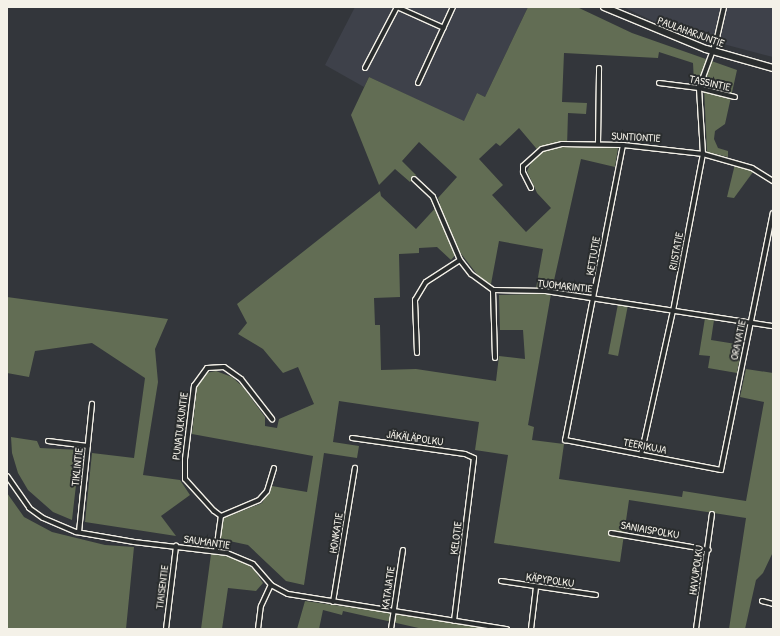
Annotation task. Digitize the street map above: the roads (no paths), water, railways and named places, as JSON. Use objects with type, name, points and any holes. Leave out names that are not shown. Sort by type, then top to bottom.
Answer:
[{"type":"main road","name":"PAULAHARJUNTIE","points":[[604,7],[644,26],[712,51],[773,68]]},
{"type":"street","points":[[365,68],[397,7],[444,28]]},
{"type":"street","points":[[418,83],[453,7]]},
{"type":"street","name":"RIISTATIE","points":[[641,455],[674,311],[703,154],[699,88],[712,51],[724,7]]},
{"type":"street","points":[[598,144],[599,68]]},
{"type":"street","name":"TASSINTIE","points":[[659,83],[699,88],[735,98]]},
{"type":"street","name":"SUNTIONTIE","points":[[531,188],[523,172],[523,166],[542,149],[562,144],[623,145],[703,154],[752,168],[773,181]]},
{"type":"street","name":"KETTUTIE","points":[[565,440],[623,145]]},
{"type":"street","points":[[414,179],[433,197],[460,260],[471,274],[493,290],[495,358]]},
{"type":"street","name":"ORAVATIE","points":[[721,470],[773,213]]},
{"type":"street","points":[[417,353],[415,300],[426,282],[460,260]]},
{"type":"street","name":"TUOMARINTIE","points":[[493,290],[546,291],[773,326]]},
{"type":"street","name":"PUNATULKUNTIE","points":[[221,516],[214,511],[185,479],[185,459],[194,386],[200,375],[207,368],[224,367],[241,379],[272,419]]},
{"type":"street","name":"TIKLINTIE","points":[[79,532],[92,404]]},
{"type":"street","name":"JÄKÄLÄPOLKU","points":[[352,438],[465,454],[474,458]]},
{"type":"street","name":"TEERIKUJA","points":[[565,440],[721,470]]},
{"type":"street","points":[[48,441],[88,446]]},
{"type":"street","name":"KELOTIE","points":[[454,621],[474,458]]},
{"type":"street","points":[[216,551],[221,516],[259,500],[267,491],[274,468]]},
{"type":"street","name":"HONKATIE","points":[[333,602],[355,468]]},
{"type":"street","name":"SAUMANTIE","points":[[7,476],[29,508],[58,526],[111,539],[216,551],[242,557],[253,564],[271,585],[288,594],[507,629]]},
{"type":"street","name":"HAVUPOLKU","points":[[696,629],[709,550],[712,514]]},
{"type":"street","name":"SANIAISPOLKU","points":[[611,533],[709,550]]},
{"type":"street","name":"TIAISENTIE","points":[[166,629],[176,546]]},
{"type":"street","name":"KATAJATIE","points":[[391,629],[403,550]]},
{"type":"street","name":"KÄPYPOLKU","points":[[501,581],[596,595]]},
{"type":"street","points":[[258,629],[261,606],[271,585]]},
{"type":"street","points":[[532,629],[536,587]]},
{"type":"street","points":[[762,601],[773,604]]}]
